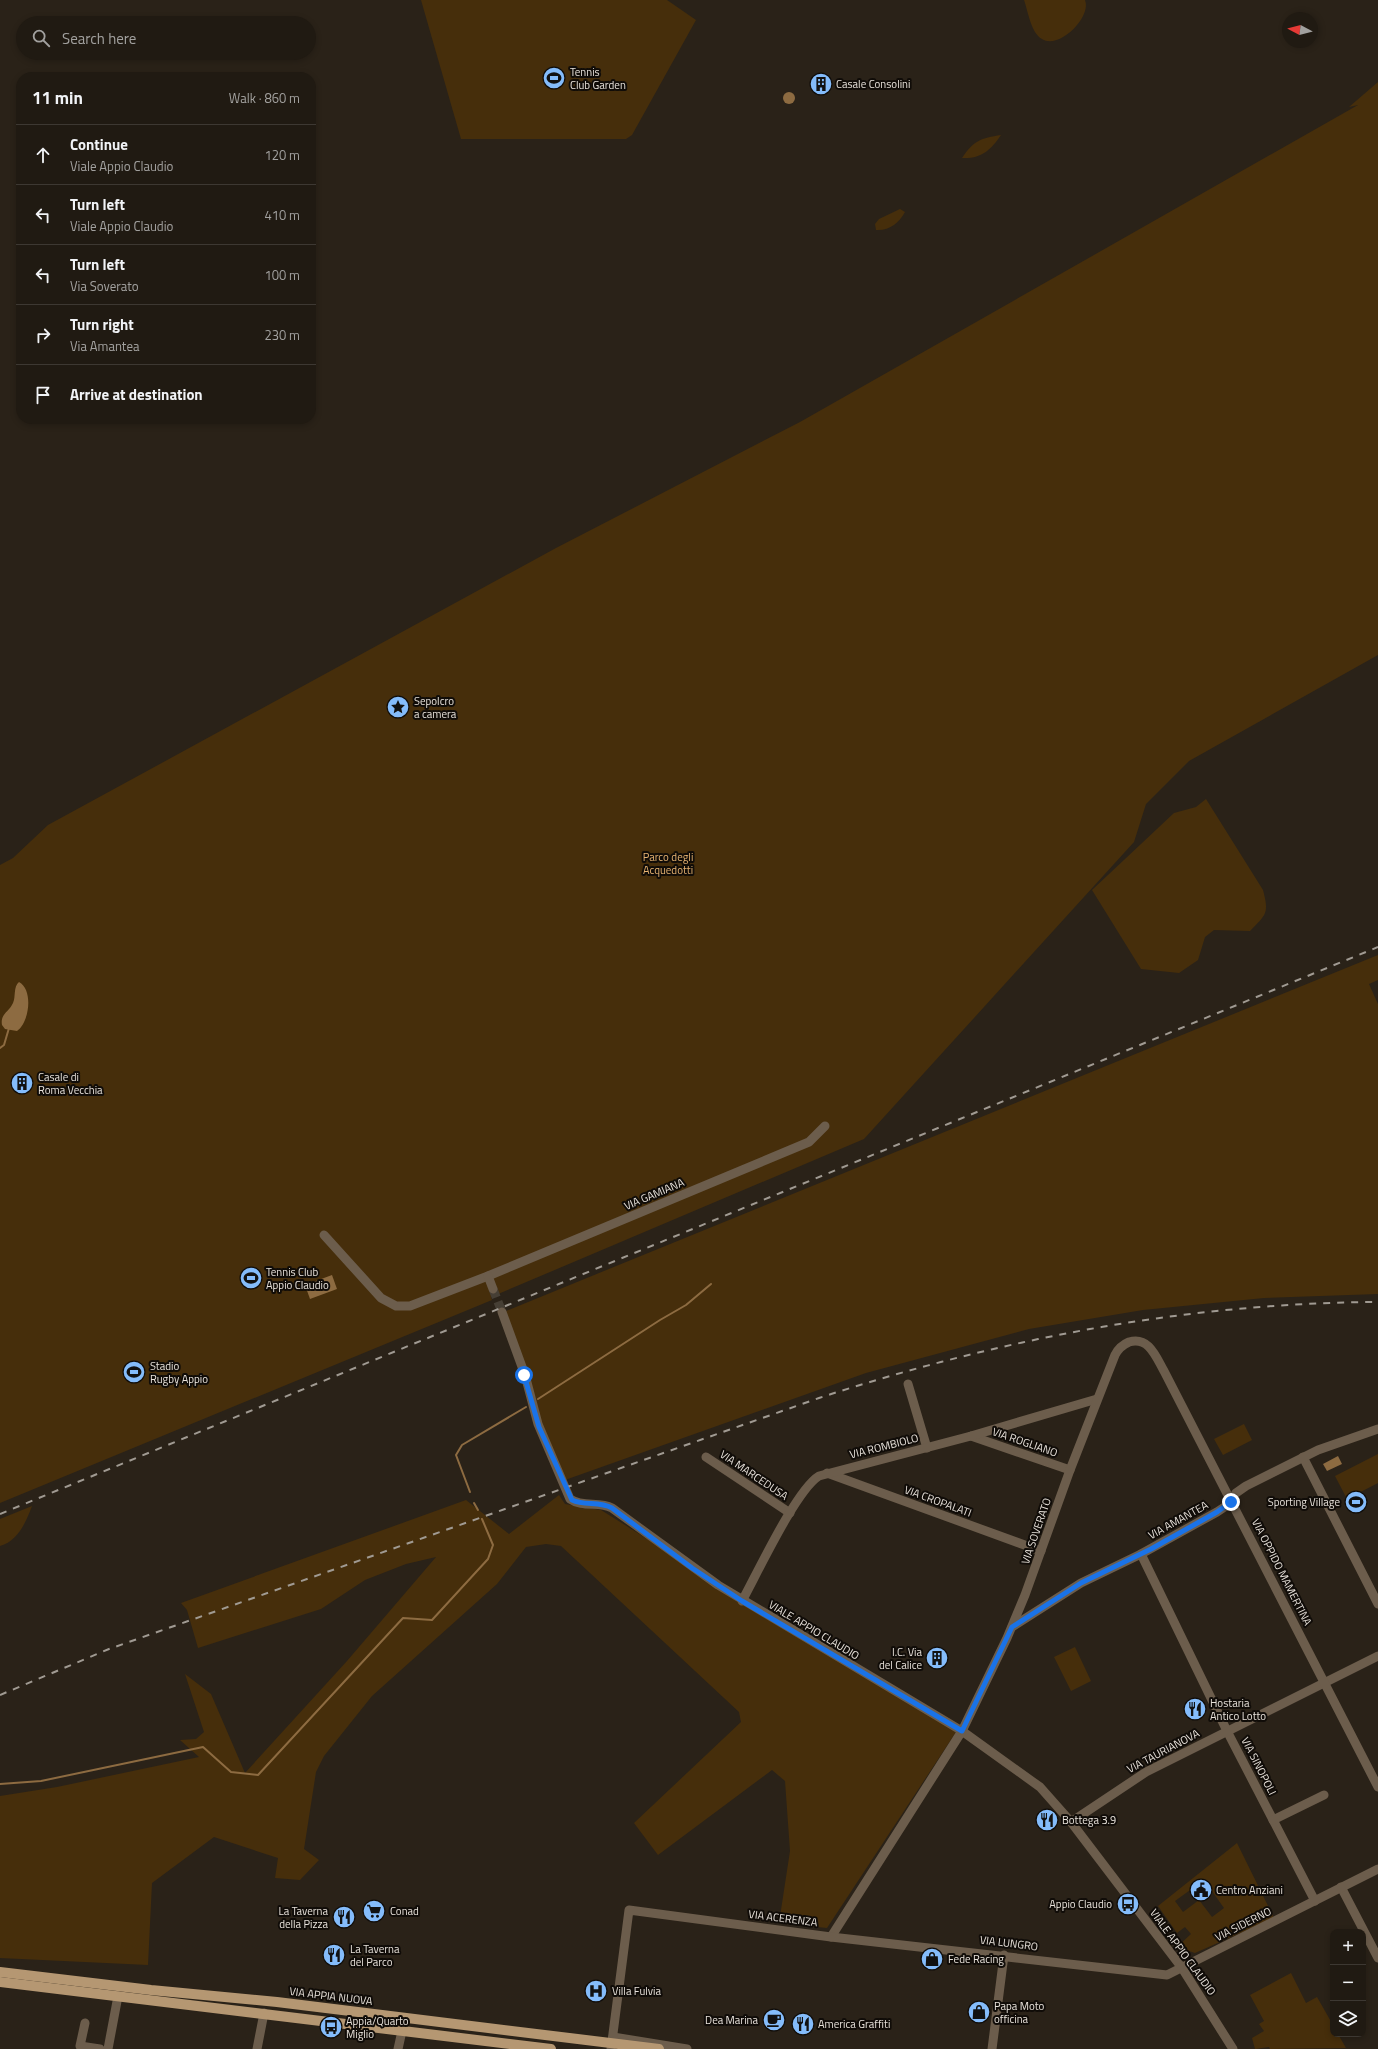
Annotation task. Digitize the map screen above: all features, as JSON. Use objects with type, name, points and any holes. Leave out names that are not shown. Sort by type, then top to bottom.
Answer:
[{"type":"main road","name":"VIA APPIA NUOVA","points":[[0,1972],[151,1990],[253,1999],[659,2049]]},
{"type":"main road","points":[[0,1982],[550,2049]]},
{"type":"main road","points":[[253,1999],[264,2013]]},
{"type":"street","name":"VIA GAMIANA","points":[[488,1276],[809,1142],[825,1126]]},
{"type":"street","points":[[324,1235],[381,1298],[396,1306],[414,1305],[488,1276],[493,1289]]},
{"type":"street","name":"VIALE APPIO CLAUDIO","points":[[502,1312],[523,1370],[538,1424],[569,1498],[576,1502],[598,1504],[612,1508],[695,1570],[742,1601],[962,1731],[1035,1782],[1071,1822],[1182,1968],[1233,2049]]},
{"type":"street","name":"VIA SOVERATO","points":[[962,1731],[1012,1627],[1070,1470],[1116,1352],[1124,1344],[1130,1342]]},
{"type":"street","name":"VIA OPPIDO MAMERTINA","points":[[1130,1342],[1142,1342],[1152,1349],[1232,1500],[1378,1787]]},
{"type":"street","points":[[908,1384],[927,1448]]},
{"type":"street","name":"VIA ROMBIOLO","points":[[742,1601],[790,1513],[812,1481],[827,1473],[972,1436],[1097,1399]]},
{"type":"street","name":"VIA AMANTEA","points":[[1012,1627],[1081,1583],[1141,1554],[1217,1512],[1232,1500],[1238,1490],[1303,1457],[1378,1429]]},
{"type":"street","name":"VIA ROGLIANO","points":[[972,1436],[1070,1470]]},
{"type":"street","name":"VIA MARCEDUSA","points":[[706,1457],[790,1513]]},
{"type":"street","points":[[1303,1457],[1378,1604]]},
{"type":"street","name":"VIA CROPALATI","points":[[827,1473],[1041,1551]]},
{"type":"street","name":"VIA SINOPOLI","points":[[1141,1554],[1227,1731],[1315,1901]]},
{"type":"street","name":"VIA TAURIANOVA","points":[[1071,1822],[1135,1778],[1378,1656]]},
{"type":"street","name":"VIA ACERENZA","points":[[612,2043],[629,1910],[831,1936],[962,1731]]},
{"type":"street","points":[[1273,1820],[1324,1795]]},
{"type":"street","name":"VIA SIDERNO","points":[[1182,1968],[1378,1869]]},
{"type":"street","points":[[1341,1887],[1378,1958]]},
{"type":"street","name":"VIA LUNGRO","points":[[831,1936],[1004,1955],[1164,1975],[1171,1974],[1182,1968]]},
{"type":"street","points":[[992,2049],[1004,1955]]},
{"type":"street","points":[[108,2049],[118,1996]]},
{"type":"street","points":[[257,2049],[264,2013]]},
{"type":"street","points":[[85,2023],[80,2048],[100,2049]]},
{"type":"street","points":[[398,2049],[402,2030]]},
{"type":"street","name":"VIA APPIA NUOVA","points":[[612,2043],[687,2049]]},
{"type":"green space","name":"Tennis Club Garden","points":[[421,0],[667,0],[696,20],[632,135],[626,139],[461,139]]},
{"type":"green space","points":[[1024,0],[1085,0],[1086,7],[1084,15],[1072,30],[1057,40],[1049,41],[1042,39],[1035,32]]},
{"type":"green space","name":"Parco degli Acquedotti","points":[[1378,82],[1378,655],[1189,761],[1146,804],[1134,842],[864,1139],[491,1297],[492,1300],[0,1503],[0,865],[13,858],[48,825],[556,548],[800,422],[1358,105],[1349,107]]},
{"type":"green space","points":[[1001,135],[989,149],[980,155],[962,158],[978,141],[988,137]]},
{"type":"green space","points":[[900,209],[905,212],[897,223],[889,228],[876,230],[875,224],[879,219]]},
{"type":"green space","points":[[1206,799],[1263,890],[1266,904],[1265,913],[1260,921],[1250,931],[1214,930],[1205,937],[1198,960],[1179,973],[1141,969],[1092,890],[1174,813],[1196,807]]},
{"type":"green space","points":[[1378,955],[1378,980],[1369,984],[1378,1004],[1378,1294],[1264,1298],[1143,1310],[1029,1329],[866,1373],[565,1480],[536,1419],[506,1311]]},
{"type":"green space","points":[[1244,1424],[1252,1440],[1223,1455],[1214,1439]]},
{"type":"green space","points":[[1378,1454],[1378,1483],[1347,1499],[1335,1476]]},
{"type":"green space","points":[[559,1495],[565,1504],[601,1510],[956,1732],[827,1928],[779,1923],[790,1851],[785,1781],[772,1770],[658,1855],[634,1823],[741,1722],[739,1712],[561,1546],[546,1544],[526,1547],[497,1584],[372,1696],[324,1756],[316,1772],[304,1849],[319,1860],[300,1880],[275,1878],[278,1858],[214,1837],[152,1883],[148,1965],[0,1958],[0,1796],[57,1787],[199,1757],[180,1740],[196,1739],[204,1732],[185,1674],[211,1694],[245,1773],[347,1661],[436,1557],[406,1564],[365,1580],[321,1609],[198,1648],[187,1610],[181,1603],[466,1500],[509,1534]]},
{"type":"green space","points":[[32,1506],[24,1524],[12,1540],[0,1546],[0,1519]]},
{"type":"green space","points":[[1075,1647],[1091,1681],[1071,1691],[1054,1657]]},
{"type":"green space","points":[[1237,1843],[1274,1918],[1195,1953],[1177,1947],[1191,1934],[1185,1927],[1177,1933],[1158,1906]],"holes":[[[1204,1880],[1224,1908],[1212,1917],[1199,1900],[1183,1912],[1175,1901]]]},
{"type":"green space","points":[[1291,1973],[1306,2003],[1317,1997],[1330,2020],[1330,2037],[1340,2037],[1346,2048],[1270,2049],[1269,2047],[1255,2049],[1252,2038],[1264,2031],[1259,2024],[1264,2021],[1250,1995]]},
{"type":"shaded area","points":[[787,92],[791,92],[795,98],[791,104],[787,104],[783,100],[783,96]]},
{"type":"shaded area","points":[[19,982],[24,986],[27,992],[27,1014],[21,1027],[17,1031],[5,1029],[2,1025],[2,1018],[13,1003],[15,989]]},
{"type":"shaded area","points":[[332,1275],[337,1289],[310,1299],[305,1285]]},
{"type":"shaded area","points":[[1338,1456],[1342,1464],[1327,1471],[1323,1464]]},
{"type":"waterway","points":[[0,1048],[4,1045],[9,1028]]},
{"type":"waterway","points":[[538,1399],[660,1320],[686,1305],[711,1284]]},
{"type":"waterway","points":[[470,1492],[456,1455],[462,1445],[526,1407]]},
{"type":"waterway","points":[[474,1503],[478,1510]]},
{"type":"waterway","points":[[0,1784],[41,1781],[203,1747],[231,1772],[258,1775],[403,1618],[432,1620],[488,1559],[493,1545],[482,1519]]},
{"type":"tunnel","points":[[493,1289],[502,1312]]},
{"type":"railway","points":[[0,1514],[1378,947]]},
{"type":"railway","points":[[0,1695],[109,1649],[819,1398],[887,1377],[955,1358],[1025,1342],[1094,1328],[1165,1317],[1235,1309],[1307,1304],[1378,1302]]},
{"type":"place","name":"Tennis Club Garden","points":[[554,78]]},
{"type":"place","name":"Casale Consolini","points":[[821,84]]},
{"type":"place","name":"Sepolcro a camera","points":[[398,707]]},
{"type":"place","name":"Casale di Roma Vecchia","points":[[22,1083]]},
{"type":"place","name":"Tennis Club Appio Claudio","points":[[251,1278]]},
{"type":"place","name":"Stadio Rugby Appio","points":[[134,1372]]},
{"type":"place","name":"Sporting Village","points":[[1356,1502]]},
{"type":"place","name":"I.C. Via del Calice","points":[[937,1658]]},
{"type":"place","name":"Hostaria Antico Lotto","points":[[1195,1709]]},
{"type":"place","name":"Bottega 3.9","points":[[1047,1820]]},
{"type":"place","name":"Centro Anziani","points":[[1201,1890]]},
{"type":"place","name":"Appio Claudio","points":[[1128,1904]]},
{"type":"place","name":"Conad","points":[[374,1911]]},
{"type":"place","name":"La Taverna della Pizza","points":[[344,1917]]},
{"type":"place","name":"La Taverna del Parco","points":[[334,1955]]},
{"type":"place","name":"Fede Racing","points":[[932,1959]]},
{"type":"place","name":"Villa Fulvia","points":[[596,1991]]},
{"type":"place","name":"Papa Moto officina","points":[[979,2012]]},
{"type":"place","name":"Dea Marina","points":[[774,2020]]},
{"type":"place","name":"America Graffiti","points":[[803,2024]]},
{"type":"place","name":"Appia/Quarto Miglio","points":[[331,2027]]},
{"type":"route","points":[[524,1375],[536,1419],[569,1498],[582,1504],[609,1506],[692,1568],[742,1601],[962,1731],[1012,1627],[1081,1583],[1151,1549],[1204,1520],[1231,1502]]}]
